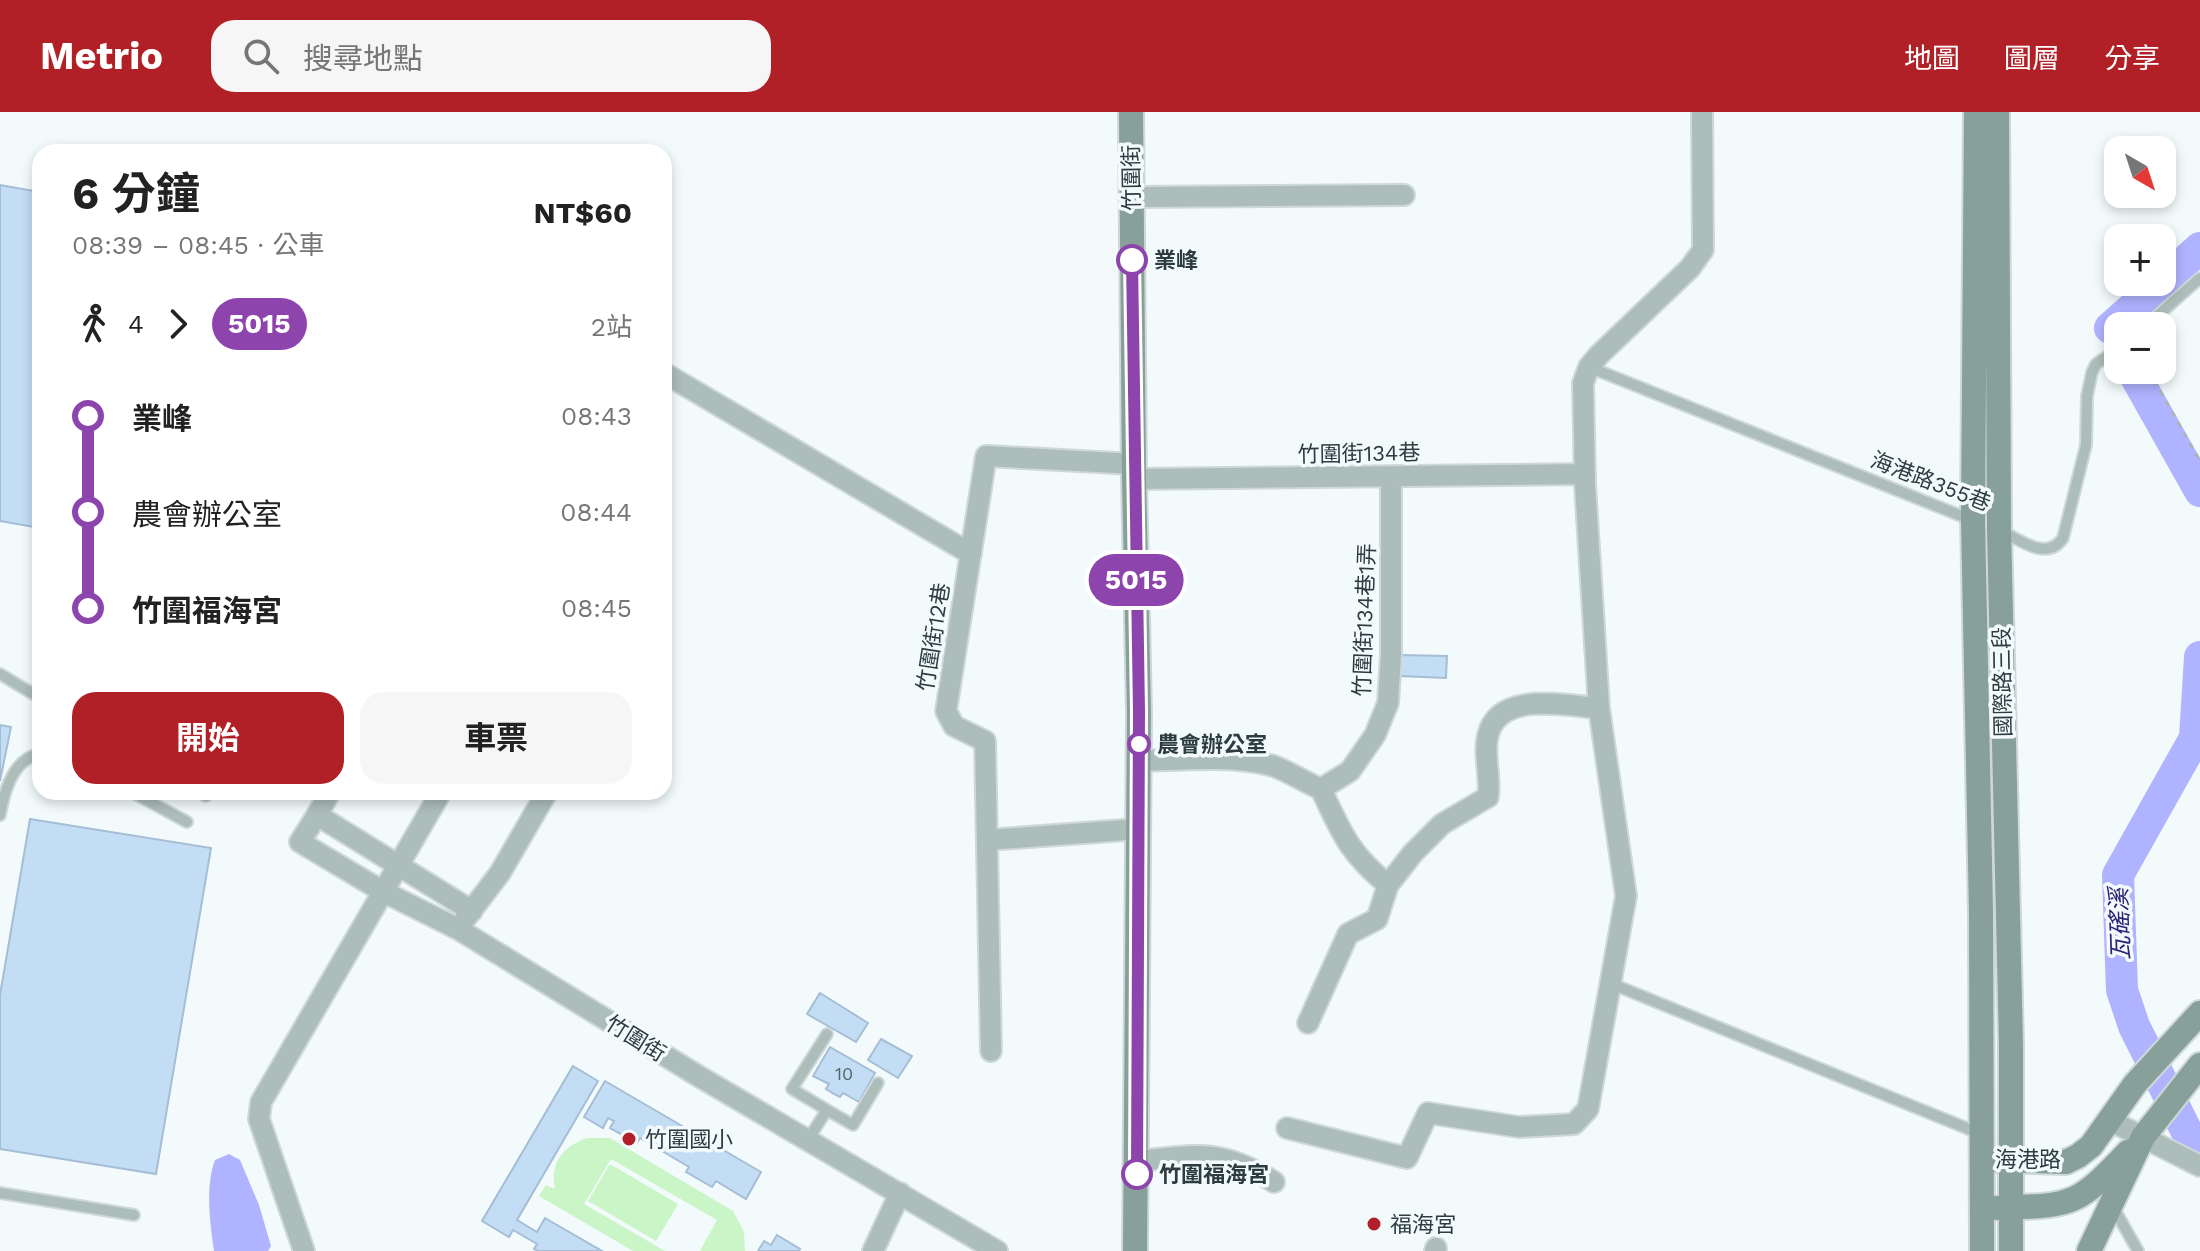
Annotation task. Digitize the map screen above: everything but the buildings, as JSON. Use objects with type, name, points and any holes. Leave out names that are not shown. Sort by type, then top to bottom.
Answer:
[{"type":"street","name":"竹圍街","points":[[1131,112],[1139,761],[1135,1251]]},
{"type":"street","points":[[1287,1128],[1407,1158],[1428,1113],[1519,1127],[1574,1124],[1588,1109],[1626,896],[1599,708],[1585,474],[1583,383],[1589,367],[1690,268],[1703,250],[1702,112]]},
{"type":"street","name":"國際路三段","points":[[1976,112],[1973,520],[1981,911],[1982,1251]]},
{"type":"street","name":"國際路三段","points":[[1997,112],[1999,529],[2011,1251]]},
{"type":"street","points":[[1132,197],[1404,195]]},
{"type":"street","points":[[672,378],[971,554]]},
{"type":"street","name":"竹圍街12巷","points":[[991,1051],[985,741],[954,726],[946,711],[986,456],[1135,472]]},
{"type":"street","name":"竹圍街134巷","points":[[1135,472],[1391,477],[1585,474]]},
{"type":"street","name":"竹圍街134巷1弄","points":[[1321,789],[1350,771],[1375,735],[1388,703],[1391,477]]},
{"type":"street","points":[[1308,1023],[1348,934],[1377,919],[1388,885],[1413,853],[1442,824],[1488,797],[1487,736],[1498,715],[1515,706],[1599,708]]},
{"type":"street","points":[[1139,761],[1238,759],[1274,766],[1321,789],[1344,838],[1360,862],[1388,885]]},
{"type":"street","points":[[325,800],[317,815],[472,911]]},
{"type":"street","points":[[304,1251],[259,1119],[261,1102],[436,800]]},
{"type":"street","points":[[458,929],[500,873],[542,800]]},
{"type":"street","name":"竹圍街","points":[[317,815],[300,842],[382,891],[458,929],[807,1141],[997,1251]]},
{"type":"street","points":[[987,840],[1139,829]]},
{"type":"street","name":"海港路","points":[[1982,1160],[2066,1162],[2078,1156],[2091,1146],[2135,1084],[2200,1013]]},
{"type":"street","points":[[2089,1251],[2143,1137],[2200,1065]]},
{"type":"street","points":[[2109,1120],[2200,1166]]},
{"type":"street","name":"海港路","points":[[1982,1209],[2047,1207],[2068,1203],[2098,1183],[2143,1137]]},
{"type":"street","points":[[1138,1161],[1219,1156],[1248,1165],[1274,1182]]},
{"type":"street","points":[[873,1251],[900,1193]]},
{"type":"lane","points":[[2162,312],[2200,278]]},
{"type":"lane","name":"海港路355巷","points":[[1589,367],[1999,529],[2036,548],[2049,550],[2057,547],[2063,538],[2086,445],[2087,396],[2092,372],[2104,359]]},
{"type":"lane","points":[[0,674],[32,693]]},
{"type":"lane","points":[[0,815],[10,780],[19,766],[32,755]]},
{"type":"lane","points":[[147,800],[187,822]]},
{"type":"lane","points":[[1612,984],[1982,1134]]},
{"type":"lane","points":[[827,1034],[792,1089],[853,1125],[878,1083]]},
{"type":"lane","points":[[807,1141],[827,1110]]},
{"type":"lane","points":[[0,1193],[134,1215]]},
{"type":"lane","points":[[2111,1204],[2138,1251]]},
{"type":"path","points":[[2156,384],[2200,461]]},
{"type":"green space","points":[[587,1138],[610,1138],[733,1211],[744,1232],[745,1251],[700,1251],[717,1220],[611,1159],[584,1204],[665,1251],[633,1251],[539,1196],[546,1185],[555,1189],[554,1171],[560,1157],[571,1146]]},
{"type":"green space","points":[[610,1164],[678,1204],[656,1241],[588,1201]]},
{"type":"water","points":[[229,1154],[240,1160],[259,1205],[271,1246],[268,1251],[214,1251],[210,1182],[215,1160]]},
{"type":"waterway","name":"瓦磘溪","points":[[2176,269],[2200,248]]},
{"type":"waterway","name":"瓦磘溪","points":[[2128,312],[2146,296]]},
{"type":"waterway","name":"瓦磘溪","points":[[2140,384],[2200,491]]},
{"type":"waterway","name":"瓦磘溪","points":[[2195,1148],[2134,1026],[2122,990],[2118,875],[2195,738],[2200,657]]},
{"type":"bus line","name":"5015","points":[[1132,260],[1139,712],[1137,1174]]},
{"type":"place","name":"業峰","points":[[1132,260]]},
{"type":"place","name":"農會辦公室","points":[[1139,744]]},
{"type":"place","name":"竹圍國小","points":[[629,1139]]},
{"type":"place","name":"竹圍福海宮","points":[[1137,1174]]},
{"type":"place","name":"福海宮","points":[[1374,1224]]}]
